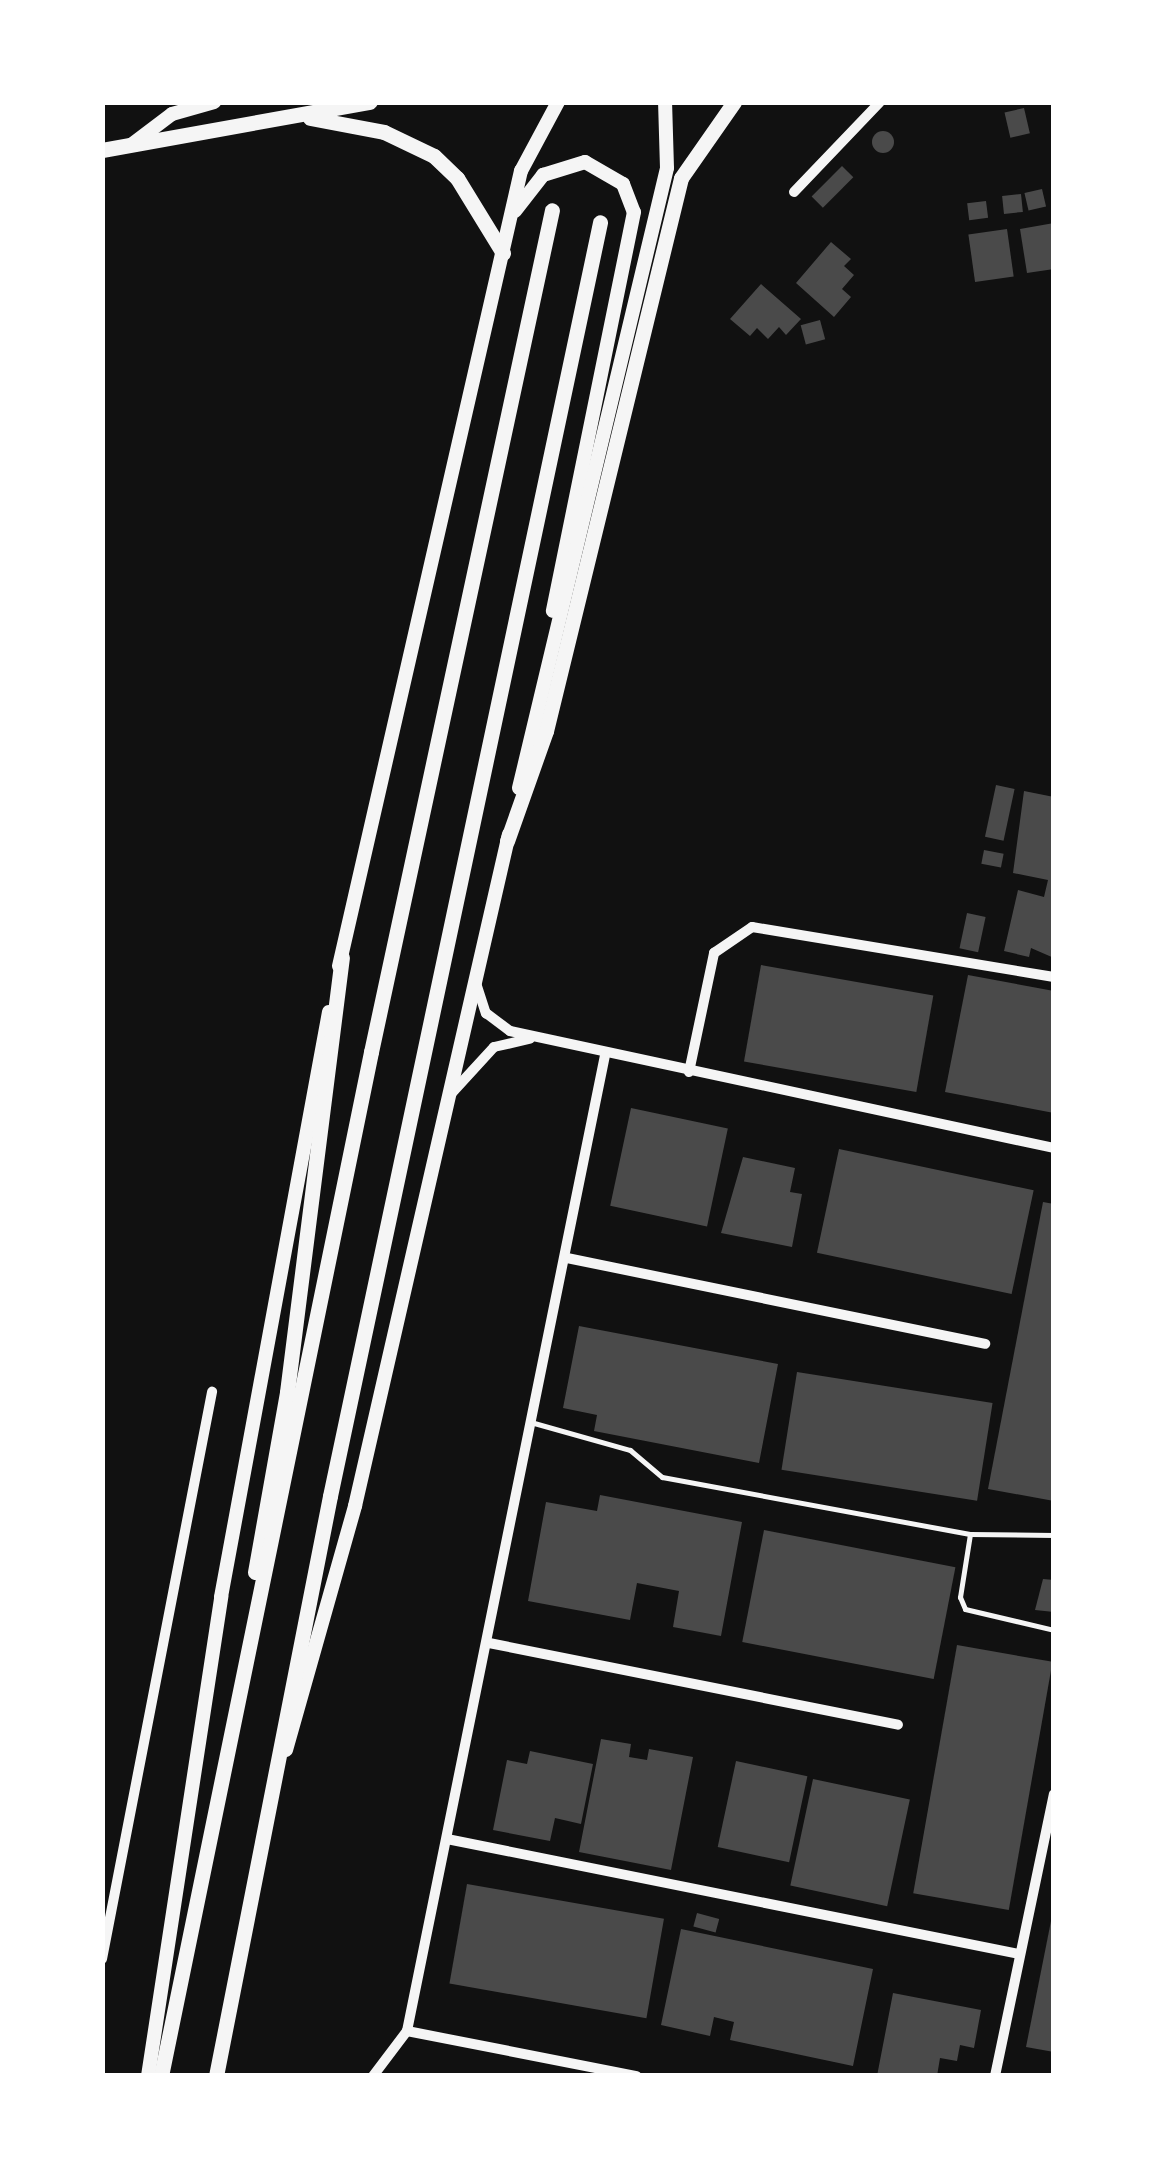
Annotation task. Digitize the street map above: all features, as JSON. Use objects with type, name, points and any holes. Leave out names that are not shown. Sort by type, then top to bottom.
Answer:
[{"type":"main road","points":[[132,145],[162,119],[214,102]]},
{"type":"main road","points":[[102,150],[370,102]]},
{"type":"main road","points":[[148,2076],[221,1597],[342,957],[521,172],[558,102]]},
{"type":"main road","points":[[270,1809],[355,1506],[475,977],[667,168],[665,102]]},
{"type":"main road","points":[[507,840],[546,731],[681,178],[734,102]]},
{"type":"main road","points":[[296,116],[384,132],[434,156],[457,178],[503,253]]},
{"type":"main road","points":[[511,217],[544,175],[570,162],[613,174],[634,212],[630,258],[561,549],[551,656]]},
{"type":"main road","points":[[162,2076],[370,1052],[552,210]]},
{"type":"main road","points":[[216,2076],[600,222]]},
{"type":"main road","points":[[231,1742],[288,1392],[342,957]]},
{"type":"street","points":[[794,192],[880,102]]},
{"type":"street","points":[[689,1072],[714,953],[752,927],[1054,977]]},
{"type":"street","points":[[475,977],[491,1020],[536,1038],[1054,1148]]},
{"type":"street","points":[[449,1097],[494,1047],[536,1038]]},
{"type":"street","points":[[374,2076],[406,2031],[534,1424],[605,1055]]},
{"type":"street","points":[[567,1258],[985,1344]]},
{"type":"street","points":[[102,1959],[212,1392]]},
{"type":"street","points":[[489,1642],[898,1725]]},
{"type":"street","points":[[995,2076],[1054,1794]]},
{"type":"street","points":[[447,1839],[1019,1954]]},
{"type":"street","points":[[406,2031],[636,2076]]},
{"type":"lane","points":[[534,1424],[630,1450],[662,1476],[970,1534],[1054,1535]]},
{"type":"lane","points":[[970,1534],[960,1596],[965,1609],[1054,1630]]},
{"type":"building","points":[[1024,108],[1030,133],[1010,138],[1005,112]]},
{"type":"building","points":[[879,131],[887,131],[894,142],[887,153],[879,153],[872,146],[872,138]]},
{"type":"building","points":[[842,166],[853,177],[823,208],[812,196]]},
{"type":"building","points":[[1042,189],[1046,207],[1029,211],[1024,193]]},
{"type":"building","points":[[1021,194],[1023,212],[1004,214],[1002,196]]},
{"type":"building","points":[[986,201],[988,218],[969,220],[967,203]]},
{"type":"building","points":[[1054,223],[1054,269],[1027,273],[1020,229]]},
{"type":"building","points":[[1007,229],[1014,277],[975,282],[968,234]]},
{"type":"building","points":[[831,242],[851,259],[844,266],[854,275],[842,289],[851,297],[834,317],[796,283]]},
{"type":"building","points":[[761,284],[801,319],[786,335],[779,327],[768,339],[757,328],[750,336],[730,319]]},
{"type":"building","points":[[820,320],[825,339],[806,344],[801,325]]},
{"type":"building","points":[[996,785],[1015,789],[1004,841],[985,837]]},
{"type":"building","points":[[1024,791],[1054,797],[1054,958],[1031,948],[1029,957],[1004,951],[1018,890],[1044,897],[1048,880],[1013,873]]},
{"type":"building","points":[[984,850],[1004,854],[1001,868],[981,864]]},
{"type":"building","points":[[967,913],[986,917],[978,952],[960,948]]},
{"type":"building","points":[[761,965],[933,995],[916,1092],[744,1062]]},
{"type":"building","points":[[968,975],[1054,991],[1054,1113],[945,1092]]},
{"type":"building","points":[[631,1108],[728,1129],[707,1226],[610,1206]]},
{"type":"building","points":[[839,1149],[1034,1190],[1012,1294],[817,1253]]},
{"type":"building","points":[[743,1157],[795,1168],[790,1192],[802,1194],[792,1247],[721,1233]]},
{"type":"building","points":[[1043,1202],[1054,1204],[1054,1501],[988,1489]]},
{"type":"building","points":[[579,1326],[778,1364],[759,1463],[594,1431],[597,1415],[563,1408]]},
{"type":"building","points":[[797,1372],[993,1403],[977,1501],[782,1470]]},
{"type":"building","points":[[600,1495],[742,1522],[721,1636],[673,1627],[679,1591],[637,1583],[630,1620],[528,1601],[546,1502],[597,1511]]},
{"type":"building","points":[[764,1530],[955,1567],[934,1679],[742,1642]]},
{"type":"building","points":[[1043,1579],[1054,1580],[1054,1612],[1035,1610]]},
{"type":"building","points":[[957,1645],[1053,1662],[1009,1910],[913,1893]]},
{"type":"building","points":[[601,1739],[631,1744],[629,1757],[647,1760],[649,1749],[693,1757],[671,1870],[579,1852]]},
{"type":"building","points":[[530,1751],[593,1764],[581,1824],[555,1818],[550,1841],[493,1830],[507,1760],[527,1764]]},
{"type":"building","points":[[736,1761],[807,1776],[789,1862],[718,1847]]},
{"type":"building","points":[[813,1779],[910,1800],[887,1906],[790,1886]]},
{"type":"building","points":[[467,1884],[664,1919],[646,2018],[449,1983]]},
{"type":"building","points":[[697,1913],[719,1919],[716,1932],[693,1927]]},
{"type":"building","points":[[1054,1916],[1054,2052],[1026,2047]]},
{"type":"building","points":[[681,1929],[873,1969],[853,2066],[730,2040],[734,2022],[714,2017],[710,2036],[661,2025]]},
{"type":"building","points":[[893,1993],[981,2010],[974,2048],[960,2045],[957,2061],[940,2058],[937,2076],[877,2076]]}]
